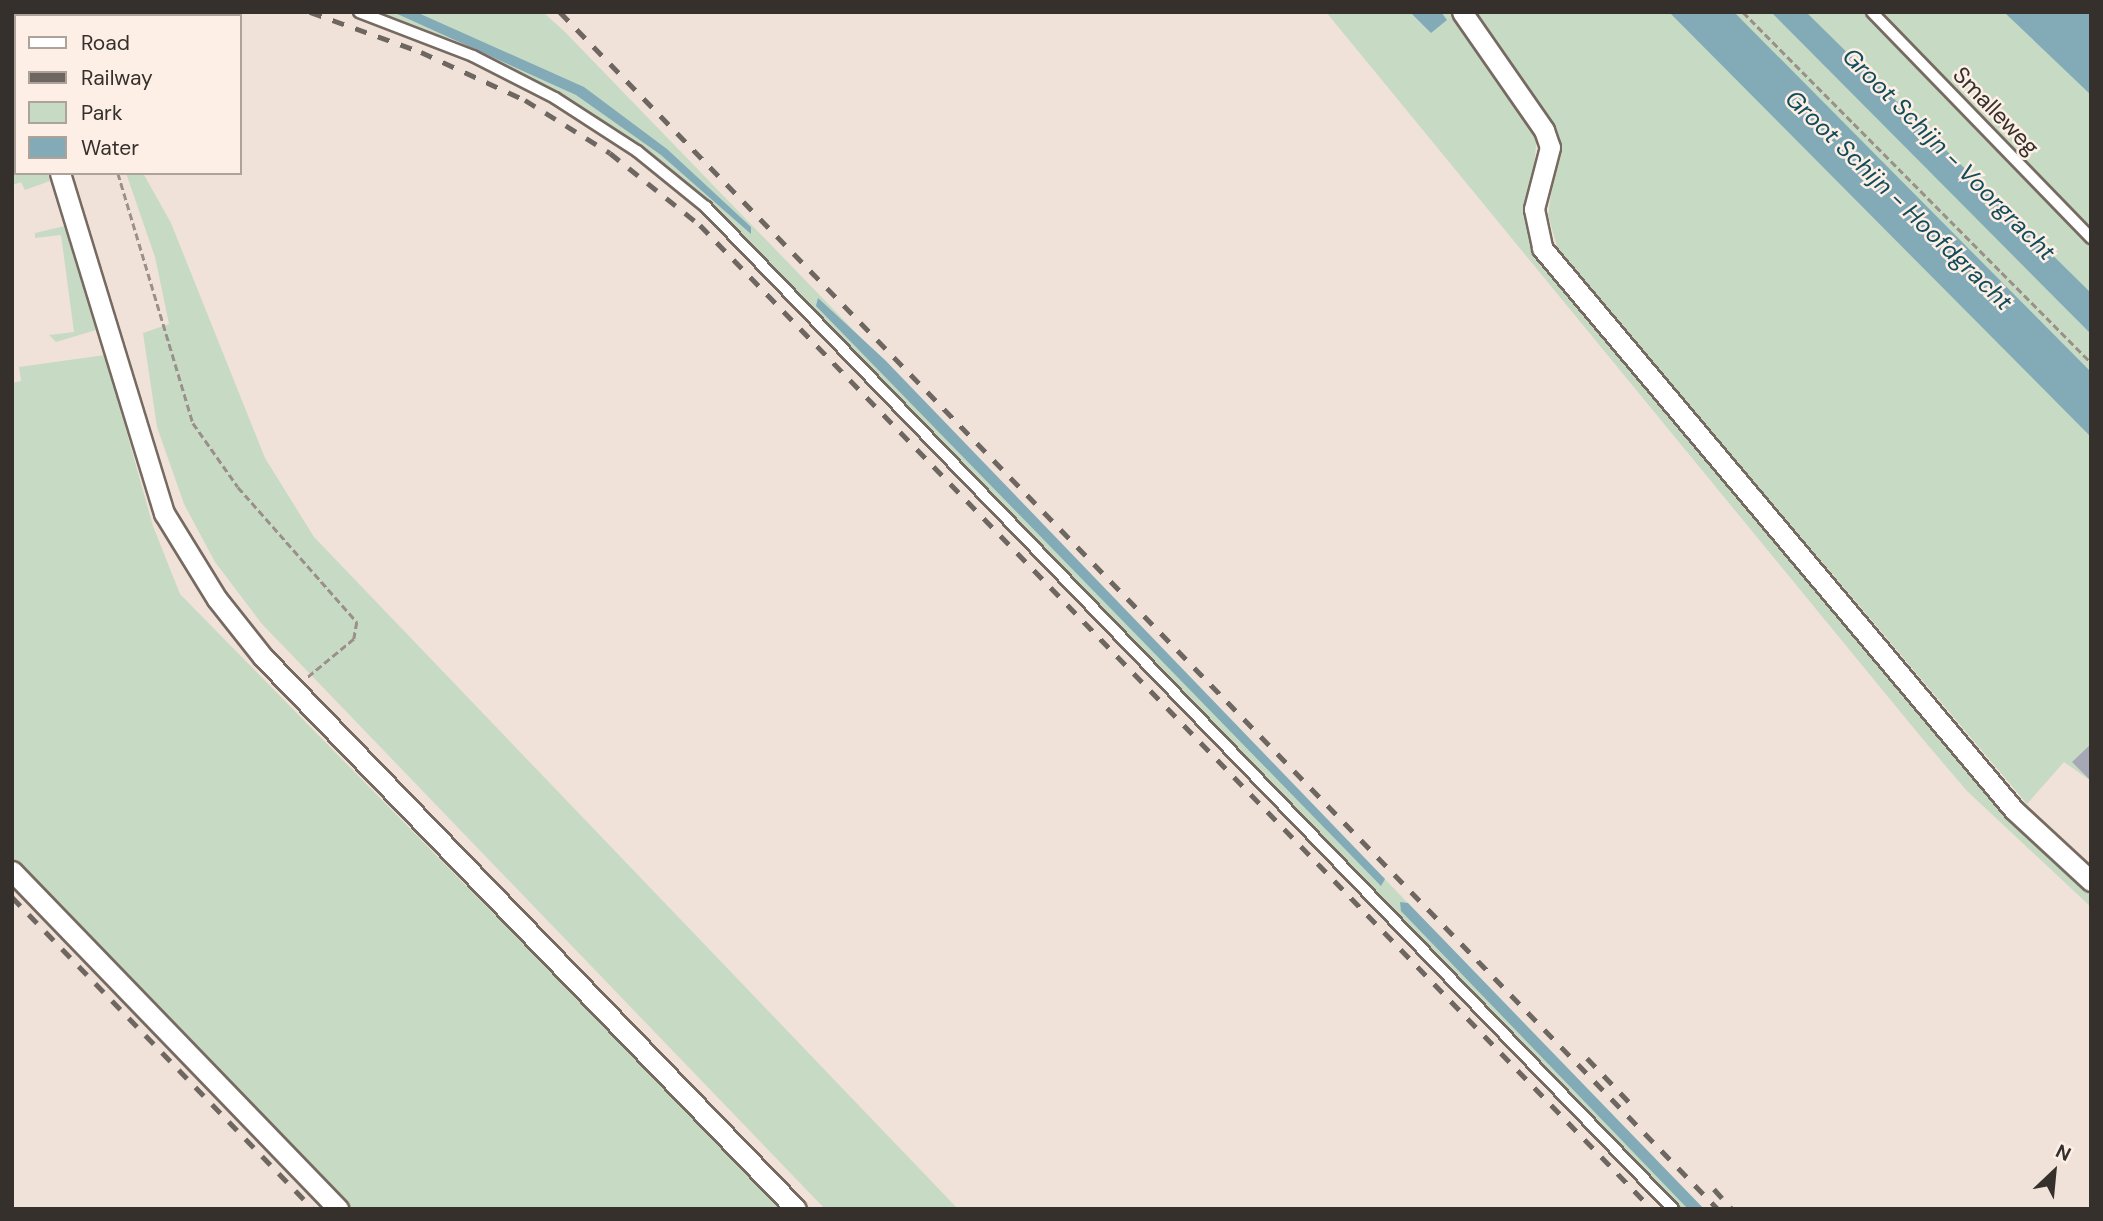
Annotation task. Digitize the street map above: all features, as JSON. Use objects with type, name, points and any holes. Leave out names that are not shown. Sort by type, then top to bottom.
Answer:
[{"type":"street","points":[[1462,12],[1545,130],[1550,147],[1534,209],[1542,248],[2014,810],[2091,881]]},
{"type":"street","points":[[61,175],[164,513],[217,600],[291,687],[796,1209]]},
{"type":"street","points":[[12,871],[338,1209]]},
{"type":"lane","points":[[359,12],[513,74],[599,124],[706,207],[1673,1209]]},
{"type":"lane","name":"Smalleweg","points":[[1872,12],[2091,238]]},
{"type":"path","points":[[1744,12],[2091,362]]},
{"type":"path","points":[[119,175],[193,423],[238,487],[357,622],[359,631],[346,647],[291,687]]},
{"type":"green space","points":[[379,12],[543,12],[1704,1209],[1681,1209],[764,257],[679,177],[539,83],[479,50]]},
{"type":"green space","points":[[1326,12],[1451,12],[1537,134],[1529,228],[2091,888],[2091,907],[1967,791]]},
{"type":"green space","points":[[1474,12],[2091,12],[2091,781],[2064,762],[2027,804],[1558,250],[1548,215],[1558,147],[1555,132]]},
{"type":"green space","points":[[12,94],[14,175],[48,175],[50,181],[25,190],[21,182],[12,185]]},
{"type":"green space","points":[[127,175],[144,175],[171,223],[265,458],[314,537],[958,1209],[825,1209],[262,624],[215,562],[184,504],[157,427],[143,333],[169,324],[155,257]]},
{"type":"green space","points":[[65,226],[96,330],[56,342],[49,335],[74,332],[61,235],[35,238],[35,233]]},
{"type":"green space","points":[[105,355],[153,526],[180,594],[783,1209],[347,1209],[12,863],[12,383],[21,381],[19,367]]},
{"type":"water","points":[[393,12],[416,12],[584,87],[667,149],[751,227],[751,234],[661,155],[576,95]]},
{"type":"water","points":[[1410,12],[1441,12],[1447,20],[1431,33]]},
{"type":"water","name":"Groot Schijn - Hoofdgracht","points":[[1669,12],[1734,12],[2091,372],[2091,437]]},
{"type":"water","name":"Groot Schijn - Voorgracht","points":[[1771,12],[1806,12],[2091,293],[2091,334]]},
{"type":"water","points":[[2004,12],[2091,12],[2091,95]]},
{"type":"water","points":[[818,298],[885,360],[1385,879],[1381,886],[816,306]]},
{"type":"water","points":[[1400,902],[1408,903],[1704,1209],[1688,1209],[1401,911]]},
{"type":"building","points":[[2091,744],[2091,781],[2072,762]]},
{"type":"railway","points":[[310,12],[421,52],[525,100],[610,153],[700,225],[1652,1209]]},
{"type":"railway","points":[[560,12],[1718,1209]]},
{"type":"railway","points":[[12,897],[313,1209]]},
{"type":"railway","points":[[1587,1058],[1631,1104]]},
{"type":"railway","points":[[1714,1189],[1732,1209]]}]
